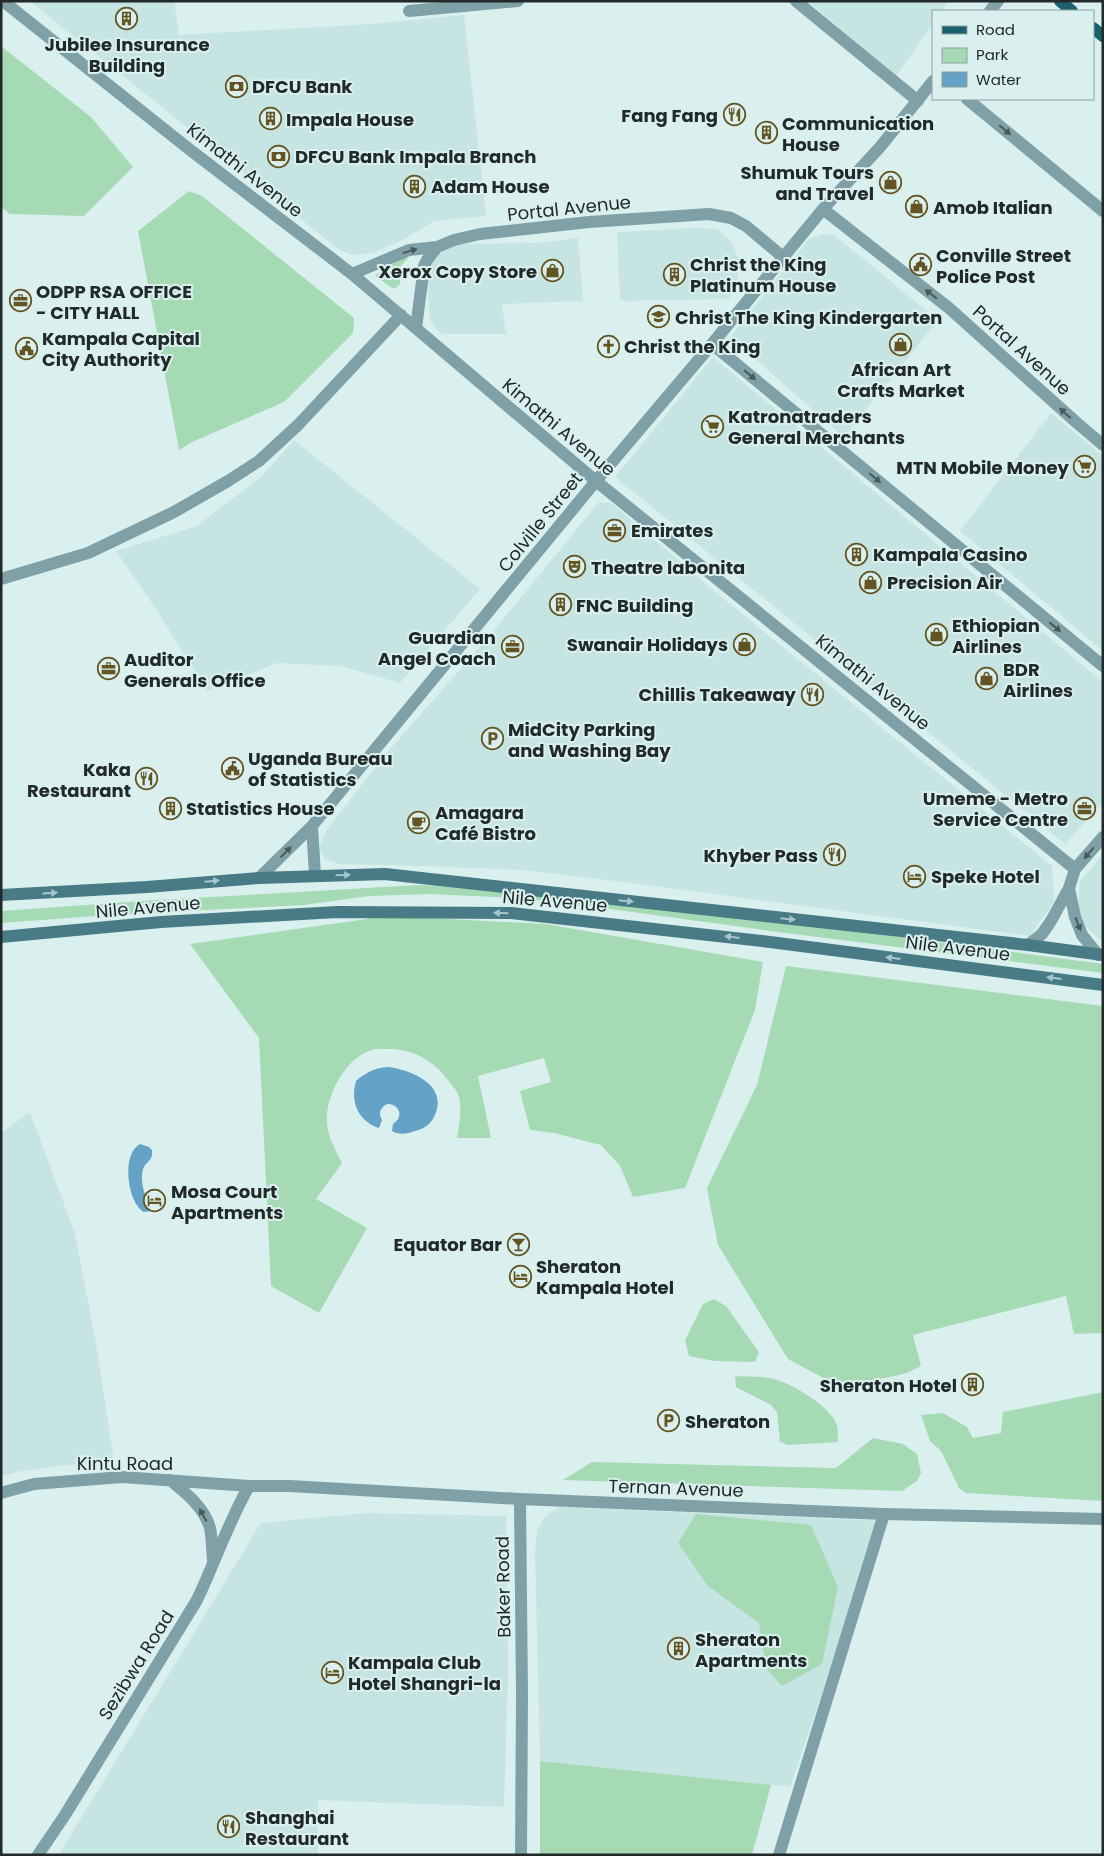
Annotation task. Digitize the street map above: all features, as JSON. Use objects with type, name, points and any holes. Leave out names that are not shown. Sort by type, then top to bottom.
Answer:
[{"type":"main road","points":[[1060,1],[1071,10]]},
{"type":"main road","name":"Nile Avenue","points":[[1,895],[147,887],[259,878],[385,874],[1100,955]]},
{"type":"main road","name":"Nile Avenue","points":[[1,937],[161,922],[337,912],[511,913],[770,942],[1103,984]]},
{"type":"street","name":"Kimathi Avenue","points":[[3,1],[189,149],[352,274],[596,481],[1075,869]]},
{"type":"street","points":[[409,11],[518,1]]},
{"type":"street","points":[[796,1],[918,101]]},
{"type":"street","name":"Colville Street","points":[[259,878],[312,826],[822,209],[881,146],[932,82]]},
{"type":"street","points":[[968,100],[1103,211]]},
{"type":"street","name":"Portal Avenue","points":[[822,209],[949,308],[1103,445]]},
{"type":"street","name":"Portal Avenue","points":[[352,274],[409,250],[438,247],[454,240],[480,234],[589,222],[709,214],[731,218],[746,226],[783,257]]},
{"type":"street","points":[[416,328],[425,263],[438,247]]},
{"type":"street","points":[[1,579],[36,570],[88,552],[166,516],[259,461],[298,425],[401,315]]},
{"type":"street","points":[[712,344],[1103,666]]},
{"type":"street","points":[[312,826],[315,875]]},
{"type":"street","points":[[1028,946],[1047,927],[1069,888],[1075,869],[1103,837]]},
{"type":"street","points":[[1069,888],[1075,917],[1082,935],[1100,955]]},
{"type":"street","name":"Kintu Road","points":[[1,1493],[34,1484],[122,1477],[249,1486]]},
{"type":"street","points":[[170,1480],[194,1500],[203,1512],[210,1528],[213,1562]]},
{"type":"street","name":"Ternan Avenue","points":[[249,1486],[289,1486],[520,1499],[884,1514],[1103,1519]]},
{"type":"street","name":"Sezibwa Road","points":[[38,1855],[65,1815],[197,1600],[233,1515],[249,1486]]},
{"type":"street","name":"Baker Road","points":[[520,1499],[521,1855]]},
{"type":"street","points":[[779,1855],[884,1514]]},
{"type":"shaded area","points":[[30,1],[174,1],[179,35],[372,24],[464,15],[486,216],[434,221],[403,240],[373,253],[352,255],[338,249]]},
{"type":"shaded area","points":[[808,1],[948,1],[942,10],[932,10],[932,24],[896,76]]},
{"type":"shaded area","points":[[693,228],[717,229],[730,240],[739,259],[737,283],[729,299],[620,301],[617,232]]},
{"type":"shaded area","points":[[823,234],[834,235],[938,320],[844,437],[730,337],[809,239]]},
{"type":"shaded area","points":[[578,238],[583,301],[502,304],[506,334],[442,334],[435,328],[430,319],[425,262],[445,244],[537,243]]},
{"type":"shaded area","points":[[713,357],[1103,682],[1103,802],[1065,844],[615,477]]},
{"type":"shaded area","points":[[1051,413],[1103,456],[1103,651],[960,531]]},
{"type":"shaded area","points":[[294,440],[480,589],[400,683],[340,666],[277,663],[207,691],[156,609],[116,551],[197,526],[262,476]]},
{"type":"shaded area","points":[[599,502],[611,503],[719,595],[1052,866],[1054,902],[1029,936],[522,870],[339,864],[325,859],[319,849],[325,832],[384,756],[487,639]]},
{"type":"shaded area","points":[[1103,855],[1103,942],[1083,924],[1078,910],[1080,881]]},
{"type":"shaded area","points":[[30,1112],[75,1234],[96,1343],[114,1462],[67,1465],[21,1471],[1,1476],[1,1133]]},
{"type":"shaded area","points":[[559,1507],[881,1521],[790,1787],[540,1761],[535,1553],[537,1531],[544,1518]]},
{"type":"shaded area","points":[[367,1513],[506,1516],[508,1675],[504,1807],[318,1800],[318,1855],[61,1855],[61,1851],[261,1523]]},
{"type":"green space","points":[[1,46],[91,117],[133,167],[84,216],[10,214],[1,207]]},
{"type":"green space","points":[[189,191],[202,196],[354,318],[353,333],[284,402],[192,442],[179,450],[138,231]]},
{"type":"green space","points":[[403,255],[408,258],[400,267],[400,284],[394,289],[375,276]]},
{"type":"green space","points":[[419,885],[538,889],[1103,964],[1103,973],[559,902],[430,894],[369,896],[304,905],[124,914],[1,923],[1,911]]},
{"type":"green space","points":[[388,916],[546,924],[763,962],[755,1010],[685,1188],[633,1197],[620,1166],[601,1145],[554,1133],[530,1130],[520,1091],[551,1082],[544,1058],[478,1076],[491,1138],[457,1138],[460,1112],[458,1095],[445,1076],[424,1058],[397,1049],[374,1049],[354,1060],[339,1078],[328,1110],[328,1131],[342,1163],[316,1199],[367,1228],[319,1313],[271,1286],[259,1038],[190,944]]},
{"type":"green space","points":[[786,966],[1103,1006],[1103,1333],[1074,1334],[1066,1296],[913,1335],[921,1366],[907,1373],[842,1388],[788,1359],[718,1245],[707,1188],[757,1085]]},
{"type":"green space","points":[[714,1299],[726,1306],[759,1352],[755,1362],[714,1361],[689,1356],[685,1340],[703,1304]]},
{"type":"green space","points":[[735,1376],[778,1380],[807,1395],[832,1416],[837,1427],[838,1442],[788,1445],[780,1442],[777,1412],[771,1405],[736,1387]]},
{"type":"green space","points":[[1103,1392],[1103,1501],[966,1493],[959,1488],[941,1451],[930,1441],[921,1415],[943,1413],[967,1427],[973,1438],[1001,1433],[1003,1412]]},
{"type":"green space","points":[[873,1438],[903,1444],[917,1454],[921,1473],[917,1481],[902,1491],[563,1480],[592,1462],[836,1468]]},
{"type":"green space","points":[[696,1514],[811,1525],[838,1587],[822,1664],[782,1686],[766,1668],[759,1623],[708,1586],[678,1543]]},
{"type":"green space","points":[[540,1761],[771,1785],[752,1855],[540,1855]]},
{"type":"water","points":[[388,1067],[417,1076],[432,1087],[437,1095],[438,1104],[435,1115],[424,1127],[406,1133],[392,1131],[393,1124],[399,1118],[398,1108],[395,1106],[387,1104],[381,1109],[380,1115],[382,1120],[379,1128],[366,1121],[357,1110],[354,1096],[356,1081],[371,1071]]},
{"type":"water","points":[[140,1144],[152,1150],[151,1159],[143,1168],[142,1180],[145,1194],[152,1198],[156,1205],[150,1211],[144,1212],[138,1207],[134,1199],[128,1178],[130,1157],[134,1149]]},
{"type":"place","name":"Jubilee Insurance Building","points":[[127,19]]},
{"type":"place","name":"DFCU Bank","points":[[236,86]]},
{"type":"place","name":"Fang Fang","points":[[734,115]]},
{"type":"place","name":"Impala House","points":[[270,119]]},
{"type":"place","name":"Communication House","points":[[766,133]]},
{"type":"place","name":"DFCU Bank Impala Branch","points":[[279,156]]},
{"type":"place","name":"Shumuk Tours and Travel","points":[[890,182]]},
{"type":"place","name":"Adam House","points":[[415,186]]},
{"type":"place","name":"Amob Italian","points":[[917,207]]},
{"type":"place","name":"Conville Street Police Post","points":[[920,265]]},
{"type":"place","name":"Xerox Copy Store","points":[[553,271]]},
{"type":"place","name":"Christ the King Platinum House","points":[[674,274]]},
{"type":"place","name":"ODPP RSA OFFICE - CITY HALL","points":[[20,301]]},
{"type":"place","name":"Christ The King Kindergarten","points":[[659,317]]},
{"type":"place","name":"African Art Crafts Market","points":[[901,344]]},
{"type":"place","name":"Christ the King","points":[[608,346]]},
{"type":"place","name":"Kampala Capital City Authority","points":[[26,348]]},
{"type":"place","name":"Katronatraders General Merchants","points":[[712,426]]},
{"type":"place","name":"MTN Mobile Money","points":[[1085,467]]},
{"type":"place","name":"Emirates","points":[[615,530]]},
{"type":"place","name":"Kampala Casino","points":[[857,554]]},
{"type":"place","name":"Theatre labonita","points":[[575,567]]},
{"type":"place","name":"Precision Air","points":[[871,582]]},
{"type":"place","name":"FNC Building","points":[[560,605]]},
{"type":"place","name":"Ethiopian Airlines","points":[[936,635]]},
{"type":"place","name":"Swanair Holidays","points":[[744,644]]},
{"type":"place","name":"Guardian Angel Coach","points":[[512,647]]},
{"type":"place","name":"Auditor Generals Office","points":[[108,669]]},
{"type":"place","name":"BDR Airlines","points":[[987,679]]},
{"type":"place","name":"Chillis Takeaway","points":[[812,694]]},
{"type":"place","name":"MidCity Parking and Washing Bay","points":[[492,739]]},
{"type":"place","name":"Uganda Bureau of Statistics","points":[[232,768]]},
{"type":"place","name":"Kaka Restaurant","points":[[147,779]]},
{"type":"place","name":"Statistics House","points":[[170,808]]},
{"type":"place","name":"Umeme - Metro Service Centre","points":[[1084,808]]},
{"type":"place","name":"Amagara Café Bistro","points":[[419,822]]},
{"type":"place","name":"Khyber Pass","points":[[834,855]]},
{"type":"place","name":"Speke Hotel","points":[[915,876]]},
{"type":"place","name":"Mosa Court Apartments","points":[[155,1201]]},
{"type":"place","name":"Equator Bar","points":[[518,1244]]},
{"type":"place","name":"Sheraton Kampala Hotel","points":[[520,1276]]},
{"type":"place","name":"Sheraton Hotel","points":[[973,1385]]},
{"type":"place","name":"Sheraton","points":[[669,1421]]},
{"type":"place","name":"Sheraton Apartments","points":[[679,1649]]},
{"type":"place","name":"Kampala Club Hotel Shangri-la","points":[[332,1672]]},
{"type":"place","name":"Shanghai Restaurant","points":[[229,1827]]}]
